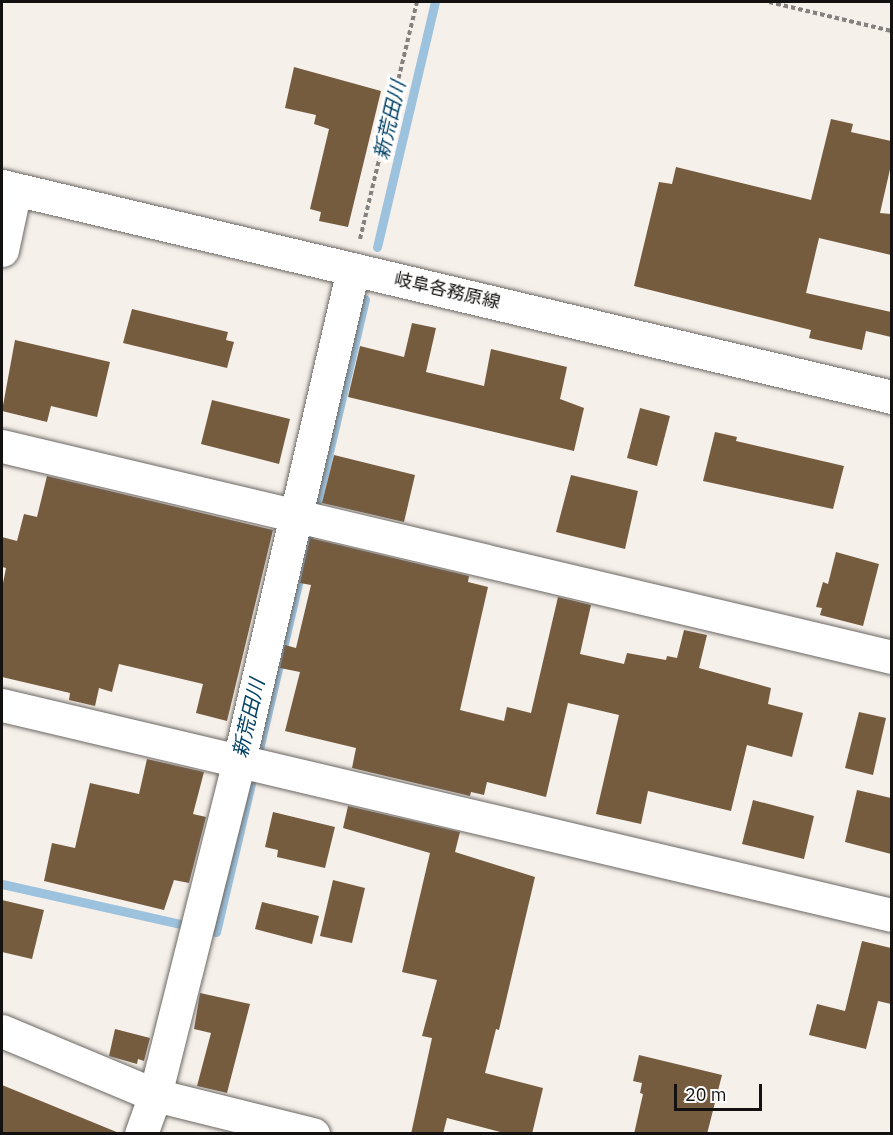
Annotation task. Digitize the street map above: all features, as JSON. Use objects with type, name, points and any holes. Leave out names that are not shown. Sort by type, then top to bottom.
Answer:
[{"type":"street","name":"岐阜各務原線","points":[[8,187],[891,397]]},
{"type":"street","points":[[2,250],[8,187]]},
{"type":"street","points":[[141,1134],[155,1095],[240,761],[353,269]]},
{"type":"street","points":[[2,446],[891,657]]},
{"type":"street","points":[[2,705],[891,915]]},
{"type":"street","points":[[2,1031],[155,1095],[314,1134]]},
{"type":"path","points":[[353,269],[417,2]]},
{"type":"path","points":[[769,2],[891,31]]},
{"type":"building","points":[[294,67],[381,91],[348,227],[319,221],[321,212],[310,209],[329,129],[314,124],[316,115],[285,108]]},
{"type":"building","points":[[831,119],[853,124],[851,132],[891,141],[891,165],[880,213],[891,214],[891,255],[819,238],[806,293],[891,312],[891,337],[866,331],[862,350],[809,338],[811,330],[634,286],[659,182],[672,184],[676,167],[811,200]]},
{"type":"building","points":[[132,309],[228,332],[226,340],[234,342],[227,368],[123,343]]},
{"type":"building","points":[[412,323],[436,328],[426,372],[484,386],[491,349],[567,367],[560,399],[584,408],[574,451],[348,397],[360,346],[404,357]]},
{"type":"building","points":[[15,340],[110,362],[97,417],[51,406],[47,422],[2,411]]},
{"type":"building","points":[[212,400],[290,419],[279,464],[201,444]]},
{"type":"building","points":[[640,408],[670,416],[657,466],[627,458]]},
{"type":"building","points":[[715,432],[737,437],[736,441],[844,466],[833,509],[703,481]]},
{"type":"building","points":[[334,455],[415,475],[404,522],[322,503]]},
{"type":"building","points":[[571,475],[638,491],[625,549],[556,532]]},
{"type":"building","points":[[47,476],[273,530],[227,721],[196,713],[203,684],[119,664],[112,692],[99,688],[95,706],[69,700],[70,693],[2,677],[2,588],[6,568],[2,567],[2,537],[17,541],[24,514],[37,517]]},
{"type":"building","points":[[310,538],[469,576],[468,582],[488,587],[460,710],[504,721],[507,707],[531,713],[558,597],[591,605],[580,654],[624,664],[627,653],[666,660],[667,656],[677,658],[684,630],[707,635],[699,668],[771,688],[768,704],[803,713],[792,757],[747,745],[731,811],[648,791],[641,824],[596,814],[619,715],[568,703],[546,797],[487,782],[484,795],[471,792],[470,796],[352,768],[356,748],[285,731],[300,672],[280,668],[285,645],[296,648],[311,585],[300,583]]},
{"type":"building","points":[[836,552],[879,564],[863,626],[820,615],[822,608],[816,607],[823,582],[828,584]]},
{"type":"building","points":[[859,712],[886,718],[873,775],[845,768]]},
{"type":"building","points":[[147,759],[204,772],[193,814],[206,817],[189,883],[174,880],[164,910],[44,881],[52,843],[75,848],[90,783],[139,794]]},
{"type":"building","points":[[857,790],[891,798],[891,854],[845,842]]},
{"type":"building","points":[[753,800],[814,816],[804,859],[742,844]]},
{"type":"building","points":[[348,806],[460,832],[455,852],[535,877],[499,1030],[496,1029],[485,1073],[543,1088],[532,1134],[508,1134],[447,1118],[443,1134],[411,1134],[432,1038],[422,1036],[437,980],[402,972],[430,853],[343,828]]},
{"type":"building","points":[[273,812],[335,827],[325,868],[277,857],[278,850],[265,847]]},
{"type":"building","points":[[333,880],[365,888],[352,943],[320,936]]},
{"type":"building","points":[[2,900],[44,910],[32,959],[2,952]]},
{"type":"building","points":[[262,902],[319,916],[312,944],[255,929]]},
{"type":"building","points":[[862,941],[891,948],[891,1004],[878,1001],[866,1049],[809,1035],[817,1004],[845,1011]]},
{"type":"building","points":[[200,993],[250,1004],[227,1093],[197,1086],[211,1033],[194,1029]]},
{"type":"building","points":[[115,1029],[150,1038],[144,1061],[138,1059],[137,1064],[109,1056]]},
{"type":"building","points":[[639,1055],[722,1075],[707,1134],[634,1134],[643,1094],[640,1093],[642,1083],[633,1081]]},
{"type":"building","points":[[2,1085],[119,1133],[119,1134],[2,1134]]},
{"type":"waterway","name":"新荒田川","points":[[377,247],[435,2]]},
{"type":"waterway","name":"新荒田川","points":[[2,884],[216,932],[365,299]]}]
